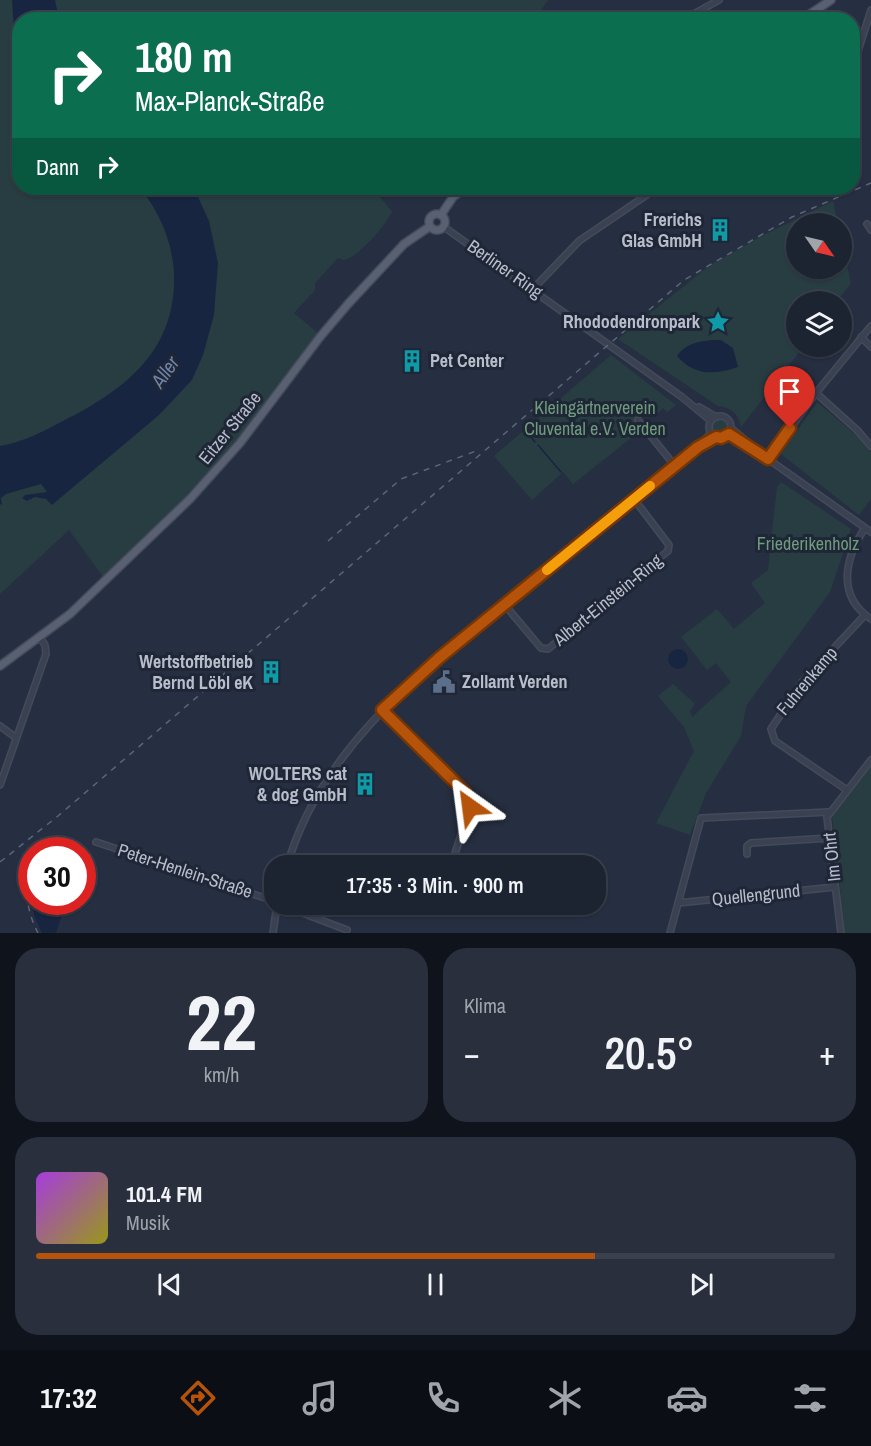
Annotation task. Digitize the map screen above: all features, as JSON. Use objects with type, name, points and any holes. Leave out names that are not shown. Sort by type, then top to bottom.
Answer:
[{"type":"main road","points":[[813,12],[831,0]]},
{"type":"main road","points":[[441,215],[456,195]]},
{"type":"main road","points":[[441,215],[445,220],[444,227],[436,231],[429,227],[431,216],[441,215]]},
{"type":"main road","name":"Eitzer Straße","points":[[0,666],[75,610],[190,499],[240,443],[320,337],[348,304],[404,244],[429,227]]},
{"type":"street","points":[[697,12],[719,0]]},
{"type":"street","points":[[860,39],[871,10]]},
{"type":"street","points":[[533,289],[579,241],[647,195]]},
{"type":"street","points":[[867,224],[871,231]]},
{"type":"street","name":"Berliner Ring","points":[[444,227],[713,419],[727,418],[730,431]]},
{"type":"street","points":[[768,459],[816,393],[871,326]]},
{"type":"street","points":[[861,337],[871,346]]},
{"type":"street","points":[[816,393],[857,430],[871,446]]},
{"type":"street","points":[[713,419],[713,435]]},
{"type":"street","points":[[638,420],[675,466]]},
{"type":"street","points":[[713,435],[721,438],[730,431],[871,532]]},
{"type":"street","points":[[289,855],[316,798],[343,756],[382,710],[421,672],[713,435]]},
{"type":"street","name":"Albert-Einstein-Ring","points":[[504,604],[541,648],[548,649],[604,605],[668,551],[669,545],[634,499]]},
{"type":"street","points":[[865,528],[849,557],[846,572],[849,591],[865,615],[871,619]]},
{"type":"street","name":"Fuhrenkamp","points":[[847,790],[775,741],[771,729],[812,670],[865,615]]},
{"type":"street","points":[[0,785],[46,654],[45,645],[40,638]]},
{"type":"street","points":[[382,710],[467,796],[470,807],[455,855]]},
{"type":"street","points":[[0,726],[15,737]]},
{"type":"street","name":"Im Ohrt","points":[[841,933],[827,817],[871,760]]},
{"type":"street","points":[[670,933],[700,818],[830,812]]},
{"type":"street","points":[[747,854],[747,846],[751,843],[830,838]]},
{"type":"street","name":"Peter-Henlein-Straße","points":[[96,842],[264,899]]},
{"type":"street","name":"Quellengrund","points":[[678,903],[835,887]]},
{"type":"street","points":[[273,933],[275,915]]},
{"type":"street","name":"Peter-Henlein-Straße","points":[[308,915],[347,930]]},
{"type":"green space","points":[[0,0],[548,0],[540,12],[12,12],[12,195],[380,195],[392,211],[379,231],[364,247],[350,258],[344,260],[338,258],[315,283],[315,290],[294,313],[319,334],[238,442],[188,497],[104,578],[69,530],[0,594]]},
{"type":"green space","name":"Rhododendronpark","points":[[833,201],[836,213],[809,213]]},
{"type":"green space","name":"Rhododendronpark","points":[[786,224],[786,279],[850,279],[851,283],[845,291],[786,291],[786,357],[795,357],[741,427],[738,418],[730,410],[718,406],[618,339],[709,266]]},
{"type":"green space","name":"Kleingärtnerverein Cluvental e.V. Verden","points":[[611,355],[676,405],[667,412],[663,408],[658,413],[653,407],[639,417],[646,426],[573,484],[563,472],[532,500],[494,456]]},
{"type":"green space","points":[[817,402],[857,436],[871,452],[871,499],[859,515],[781,454]]},
{"type":"green space","points":[[716,418],[724,418],[729,423],[727,434],[716,436],[711,431],[711,423]]},
{"type":"green space","name":"Friederikenholz","points":[[781,482],[851,529],[830,592],[746,706],[741,736],[706,793],[690,835],[656,823],[694,751],[684,727],[658,696],[673,684],[695,704],[690,711],[692,717],[731,682],[716,663],[707,670],[681,637],[717,609],[734,629],[765,603],[751,583],[768,570],[777,487]]},
{"type":"green space","points":[[871,765],[871,933],[845,933],[832,814]]},
{"type":"water","points":[[12,0],[55,0],[58,12],[13,12]]},
{"type":"water","name":"Aller","points":[[145,195],[197,195],[209,221],[218,263],[214,315],[203,355],[192,380],[159,415],[52,505],[46,499],[35,497],[27,501],[22,498],[25,495],[47,492],[41,484],[6,494],[1,498],[2,505],[0,504],[0,446],[40,433],[107,396],[142,365],[156,346],[166,326],[172,302],[173,263],[164,229]]},
{"type":"water","points":[[721,340],[733,348],[738,367],[705,372],[690,367],[677,356],[690,345],[702,341]]},
{"type":"water","points":[[678,649],[685,652],[688,659],[685,666],[678,669],[671,666],[668,659],[671,652]]},
{"type":"water","points":[[62,915],[56,933],[42,933],[34,916]]},
{"type":"waterway","points":[[528,433],[535,442]]},
{"type":"waterway","points":[[538,445],[561,472]]},
{"type":"railway","points":[[860,188],[871,183]]},
{"type":"railway","points":[[0,862],[58,816],[684,280],[792,217],[843,195]]},
{"type":"railway","points":[[328,541],[401,479],[476,451]]},
{"type":"railway","points":[[30,915],[38,933]]},
{"type":"slow traffic","points":[[547,570],[650,486]]},
{"type":"place","name":"Frerichs Glas GmbH","points":[[720,230]]},
{"type":"place","name":"Rhododendronpark","points":[[718,322]]},
{"type":"place","name":"Pet Center","points":[[412,361]]},
{"type":"place","name":"Wertstoffbetrieb Bernd Löbl eK","points":[[271,672]]},
{"type":"place","name":"Zollamt Verden","points":[[444,682]]},
{"type":"place","name":"WOLTERS cat & dog GmbH","points":[[365,784]]},
{"type":"route","points":[[470,807],[465,792],[382,710],[439,658],[698,447],[716,437],[721,438],[729,434],[768,459],[790,428]]}]
